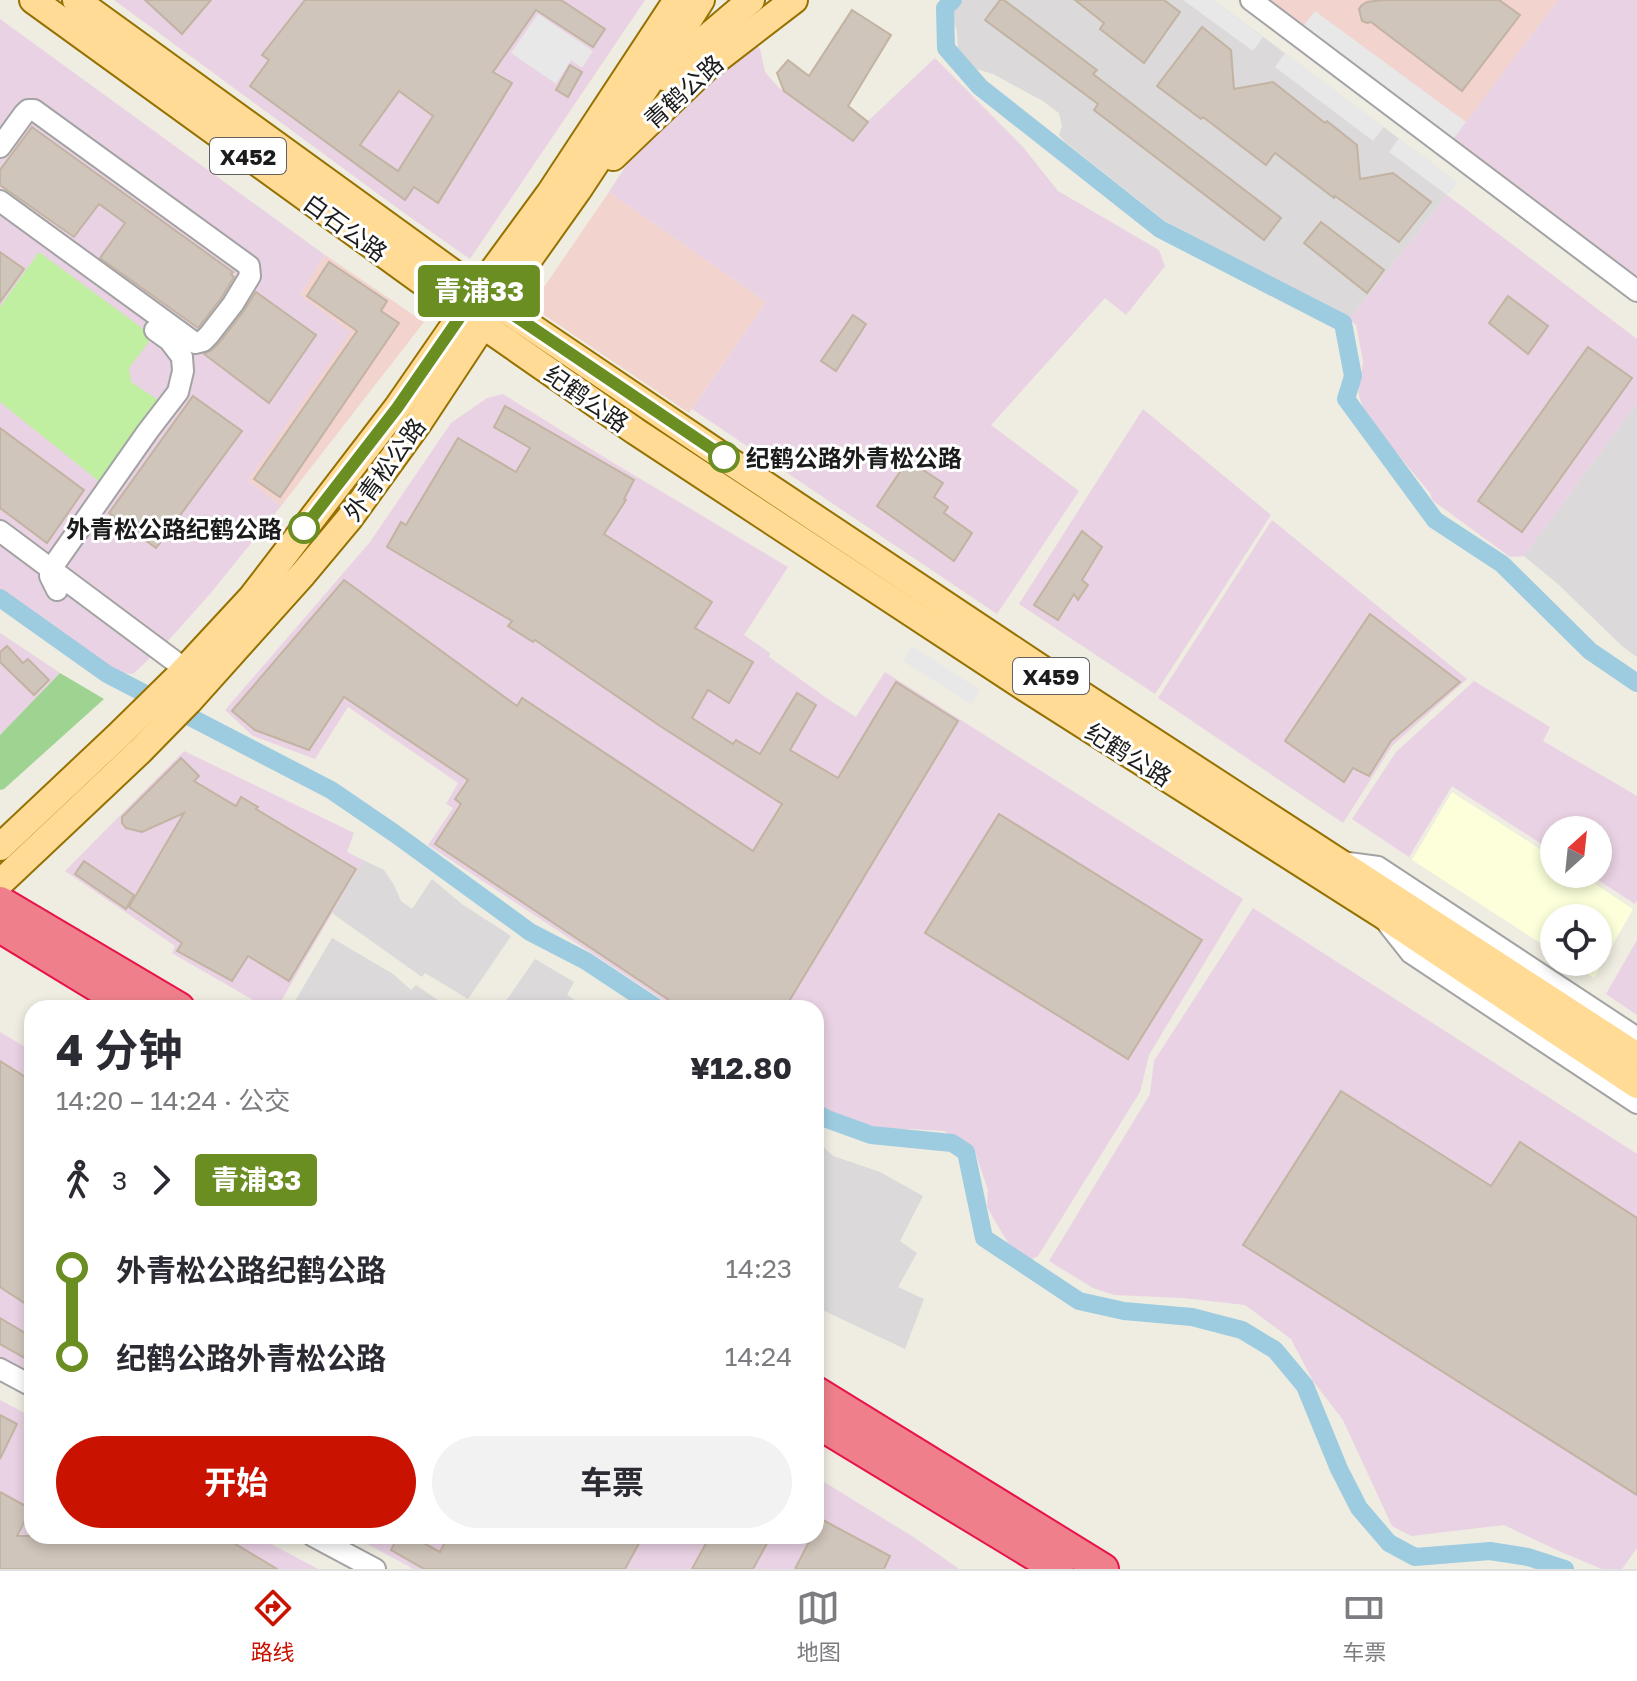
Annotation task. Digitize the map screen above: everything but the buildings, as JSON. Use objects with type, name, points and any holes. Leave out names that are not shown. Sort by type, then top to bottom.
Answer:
[{"type":"highway","points":[[0,902],[165,1000]]},
{"type":"highway","points":[[0,927],[120,1000]]},
{"type":"highway","points":[[824,1397],[1102,1568]]},
{"type":"highway","points":[[824,1427],[1058,1569]]},
{"type":"main road","name":"白石公路","points":[[33,0],[481,308]]},
{"type":"main road","name":"白石公路","points":[[76,0],[481,308]]},
{"type":"main road","name":"外青松公路","points":[[567,188],[677,0]]},
{"type":"main road","name":"外青松公路","points":[[0,847],[119,735],[303,574],[349,519],[419,422],[481,308],[567,188],[630,111],[701,0]]},
{"type":"main road","name":"青鹤公路","points":[[630,111],[691,51],[751,0]]},
{"type":"main road","name":"青鹤公路","points":[[567,188],[707,67],[794,0]]},
{"type":"main road","name":"纪鹤公路","points":[[481,308],[1338,861],[1611,1047],[1637,1085]]},
{"type":"main road","name":"纪鹤公路","points":[[481,308],[635,431],[1011,679],[1381,914],[1611,1047],[1637,1056]]},
{"type":"main road","name":"外青松公路","points":[[0,883],[140,751],[179,684]]},
{"type":"street","points":[[1251,0],[1637,291]]},
{"type":"street","points":[[0,147],[28,110],[34,110],[249,266],[250,276],[209,335],[195,343],[0,201]]},
{"type":"street","points":[[0,207],[50,245],[62,261]]},
{"type":"street","points":[[0,217],[169,340],[182,357],[183,371],[178,392],[51,569]]},
{"type":"street","points":[[63,586],[69,557],[194,381],[188,339]]},
{"type":"street","points":[[0,531],[51,569],[63,586]]},
{"type":"street","points":[[0,548],[63,586],[179,684]]},
{"type":"street","points":[[1611,1047],[1637,1103]]},
{"type":"street","points":[[0,1369],[24,1382]]},
{"type":"street","points":[[328,1544],[375,1569]]},
{"type":"shaded area","points":[[114,0],[645,0],[470,259]]},
{"type":"shaded area","points":[[963,0],[1214,0],[1457,182],[1349,320],[1165,221],[1065,142],[1059,135],[1062,126],[1059,113],[993,74],[973,68],[958,53],[957,31],[951,12]]},
{"type":"shaded area","points":[[1183,0],[1214,0],[1263,37],[1253,51]]},
{"type":"shaded area","points":[[1263,0],[1558,0],[1451,142]]},
{"type":"shaded area","points":[[1558,0],[1637,0],[1637,277],[1453,139]]},
{"type":"shaded area","points":[[1315,11],[1466,122],[1451,142],[1301,29]]},
{"type":"shaded area","points":[[538,14],[593,51],[582,68],[571,60],[556,84],[511,53]]},
{"type":"shaded area","points":[[0,19],[325,255],[300,295],[351,332],[248,480],[281,506],[210,594],[133,674],[120,673],[108,667],[0,589]]},
{"type":"shaded area","points":[[753,41],[760,49],[765,72],[778,87],[852,141],[868,121],[935,58],[1023,147],[1058,191],[1159,250],[1165,266],[1126,315],[1105,298],[991,425],[1079,491],[997,614],[692,409],[766,302],[609,192],[632,156]]},
{"type":"shaded area","points":[[1285,53],[1384,127],[1373,141],[1275,67]]},
{"type":"shaded area","points":[[1399,138],[1457,182],[1447,195],[1389,152]]},
{"type":"shaded area","points":[[609,192],[766,302],[689,413],[531,306]]},
{"type":"shaded area","points":[[1447,195],[1637,339],[1637,403],[1524,556],[1510,557],[1432,500],[1430,493],[1370,421],[1359,395],[1357,380],[1363,361],[1356,325],[1349,320]]},
{"type":"shaded area","points":[[325,255],[424,322],[281,506],[248,480],[350,332],[300,295]]},
{"type":"shaded area","points":[[503,394],[788,567],[744,635],[828,699],[856,717],[885,672],[1243,899],[1149,1055],[1140,1092],[1038,1256],[1029,1261],[1009,1244],[1002,1233],[987,1207],[988,1190],[974,1149],[944,1131],[878,1130],[845,1121],[824,1111],[824,1000],[663,1000],[428,845],[453,808],[446,804],[458,783],[348,707],[315,759],[253,736],[225,710],[370,542],[451,423],[487,398]]},
{"type":"shaded area","points":[[1637,403],[1637,657],[1524,556]]},
{"type":"shaded area","points":[[1143,409],[1271,515],[1155,694],[1019,604]]},
{"type":"shaded area","points":[[1272,520],[1467,679],[1392,746],[1343,823],[1158,698]]},
{"type":"shaded area","points":[[0,633],[60,673],[0,735]]},
{"type":"shaded area","points":[[912,646],[980,690],[971,704],[903,661]]},
{"type":"shaded area","points":[[1474,681],[1550,727],[1543,741],[1637,796],[1635,904],[1610,888],[1612,816],[1540,816],[1540,843],[1452,786],[1409,857],[1352,819],[1396,752]]},
{"type":"shaded area","points":[[184,751],[354,833],[347,852],[363,860],[282,1000],[253,1000],[172,953],[175,946],[65,871]]},
{"type":"shaded area","points":[[1452,792],[1540,849],[1540,888],[1601,888],[1633,909],[1612,946],[1612,904],[1540,904],[1540,943],[1412,860]]},
{"type":"shaded area","points":[[363,860],[384,870],[401,901],[412,909],[432,879],[463,905],[511,936],[468,999],[425,973],[422,977],[332,913]]},
{"type":"shaded area","points":[[1253,908],[1637,1154],[1637,1548],[1622,1569],[1602,1569],[1504,1525],[1411,1536],[1392,1526],[1343,1420],[1313,1381],[1291,1339],[1245,1305],[1114,1295],[1093,1288],[1049,1261],[1150,1094],[1154,1061]]},
{"type":"shaded area","points":[[332,938],[393,974],[411,990],[416,985],[438,1000],[296,1000]]},
{"type":"shaded area","points":[[1637,940],[1637,1015],[1606,994]]},
{"type":"shaded area","points":[[535,959],[574,982],[567,995],[575,1000],[507,1000]]},
{"type":"shaded area","points":[[0,1032],[24,1046],[24,1369],[0,1359]]},
{"type":"shaded area","points":[[824,1148],[833,1156],[880,1172],[923,1196],[900,1241],[917,1253],[898,1287],[924,1299],[905,1349],[824,1311]]},
{"type":"shaded area","points":[[0,1400],[24,1413],[24,1544],[271,1544],[318,1569],[0,1569]]},
{"type":"shaded area","points":[[824,1482],[959,1569],[414,1569],[367,1544],[824,1544]]},
{"type":"green space","points":[[39,252],[153,336],[129,368],[131,382],[161,402],[100,482],[0,402],[0,307]]},
{"type":"green space","points":[[60,673],[104,699],[0,790],[0,735]]},
{"type":"waterway","points":[[953,0],[945,8],[946,48],[980,87],[1160,229],[1343,323],[1353,376],[1346,399],[1435,520],[1502,564],[1590,651],[1637,683]]},
{"type":"waterway","points":[[0,598],[107,674],[331,790],[530,932],[586,961],[645,1000]]},
{"type":"waterway","points":[[824,1117],[871,1135],[952,1143],[966,1152],[984,1238],[1079,1301],[1124,1311],[1192,1317],[1242,1330],[1275,1350],[1305,1386],[1339,1469],[1359,1508],[1389,1543],[1415,1557],[1490,1551],[1528,1557],[1565,1569]]},
{"type":"bus line","name":"青浦33","points":[[304,528],[397,408],[478,291],[724,457]]},
{"type":"place","name":"纪鹤公路外青松公路","points":[[724,457]]},
{"type":"place","name":"外青松公路纪鹤公路","points":[[304,528]]}]
